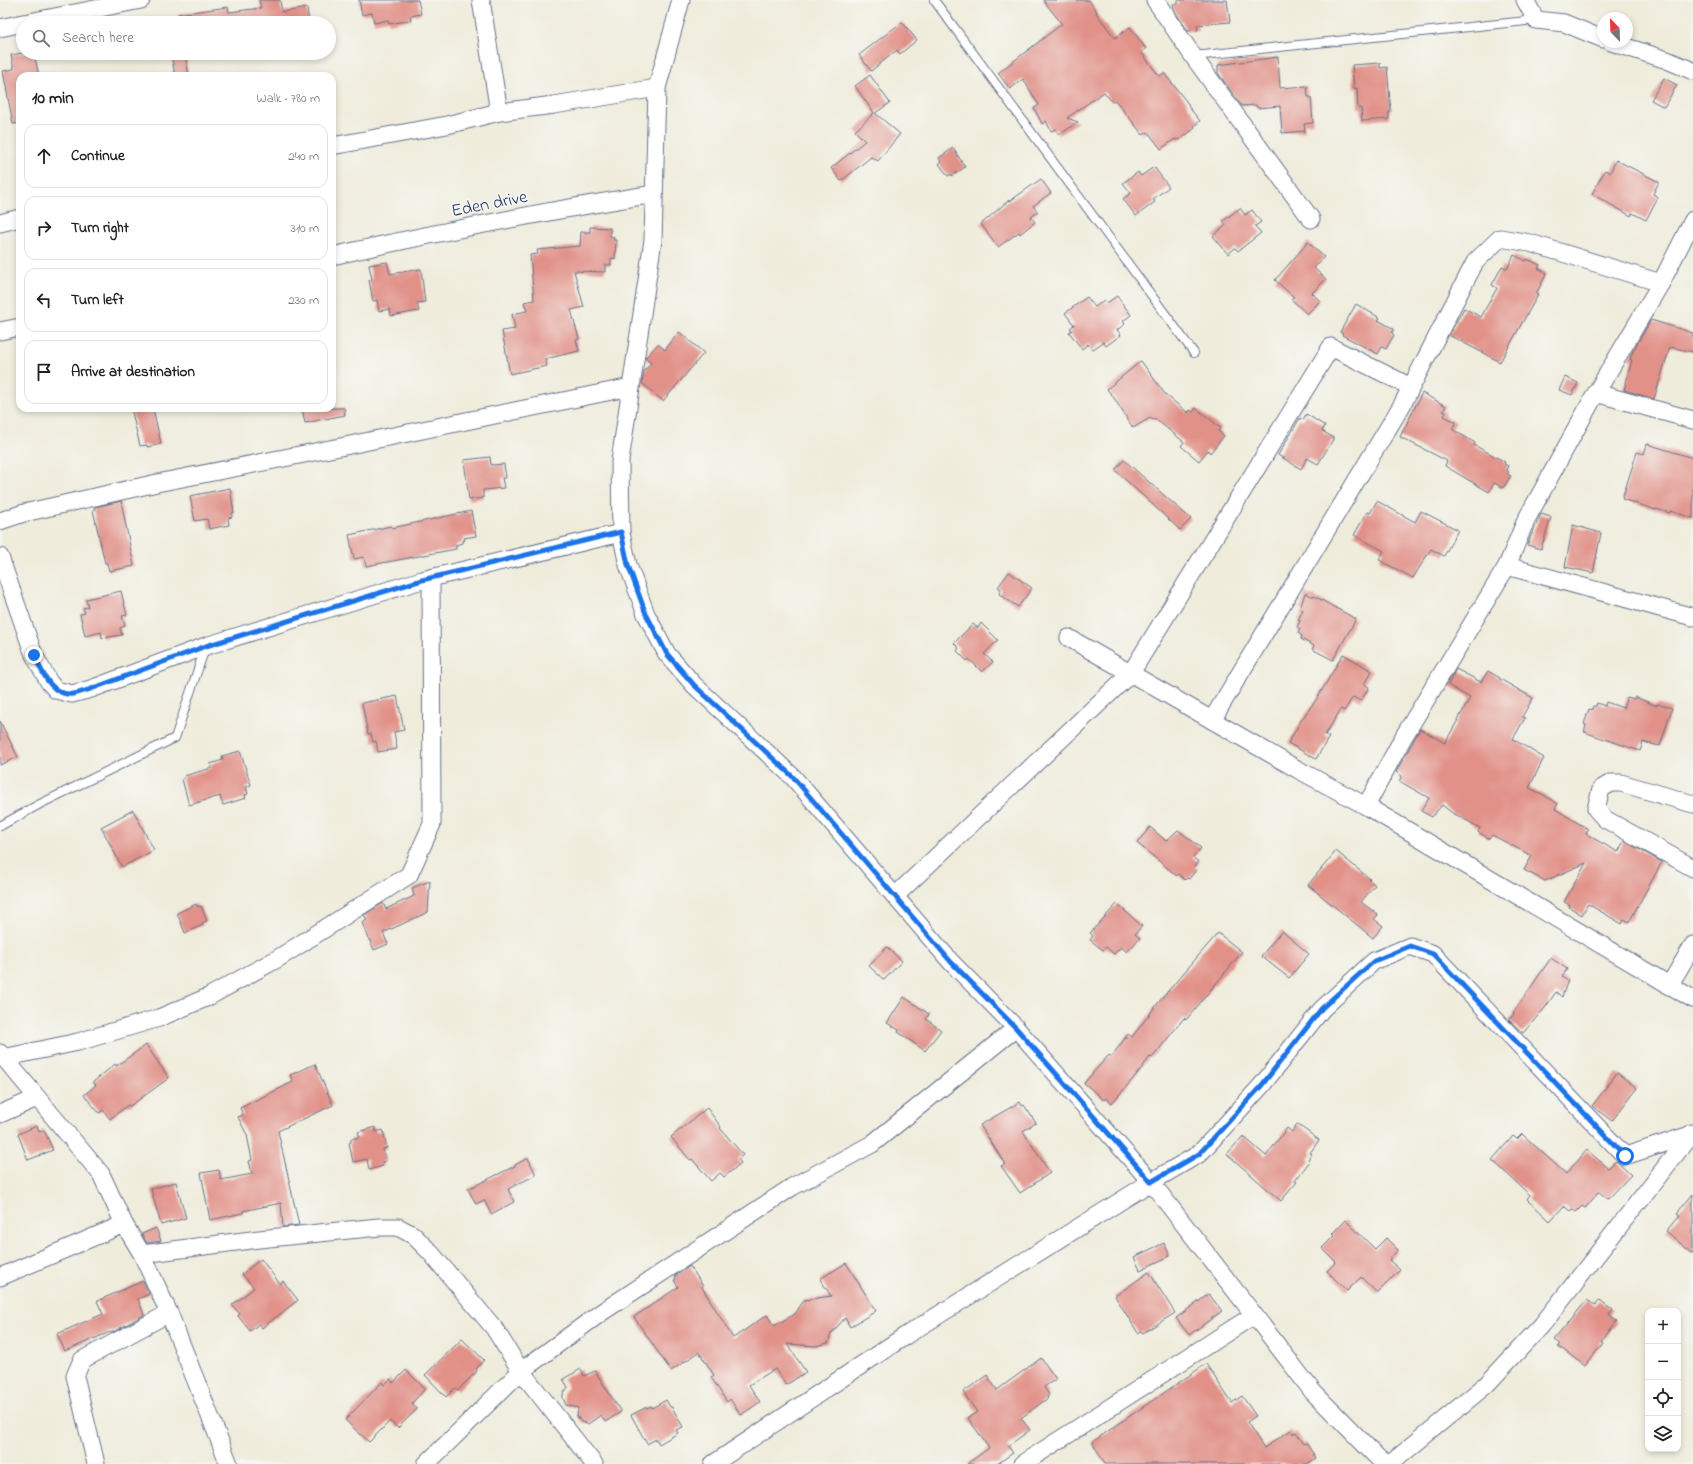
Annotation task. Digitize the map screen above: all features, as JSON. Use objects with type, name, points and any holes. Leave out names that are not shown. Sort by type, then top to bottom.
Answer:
[{"type":"street","points":[[59,16],[141,0]]},
{"type":"street","points":[[481,0],[499,112]]},
{"type":"street","points":[[681,0],[658,88],[653,240],[620,461],[621,532],[628,565],[646,614],[667,654],[694,685],[793,777],[951,962],[1016,1028],[1151,1182],[1254,1314],[1312,1392],[1384,1463],[1486,1385],[1542,1325],[1692,1132]]},
{"type":"street","points":[[1155,0],[1193,56],[1311,219]]},
{"type":"street","points":[[1525,0],[1536,20],[1564,23],[1597,37]]},
{"type":"street","points":[[0,28],[16,25]]},
{"type":"street","points":[[1630,48],[1693,70]]},
{"type":"street","points":[[336,145],[447,125],[499,112],[554,105],[658,88]]},
{"type":"street","name":"Eden drive","points":[[336,255],[408,239],[566,208],[654,194]]},
{"type":"street","points":[[0,223],[16,219]]},
{"type":"street","points":[[1366,806],[1404,736],[1507,566],[1526,520],[1596,393],[1660,283],[1693,220]]},
{"type":"street","points":[[1212,720],[1402,405],[1475,262],[1500,238],[1530,243],[1660,283]]},
{"type":"street","points":[[0,331],[16,328]]},
{"type":"street","points":[[895,896],[1131,673],[1331,347],[1411,387]]},
{"type":"street","points":[[0,521],[24,513],[157,483],[340,448],[631,387]]},
{"type":"street","points":[[1596,393],[1693,420]]},
{"type":"street","points":[[0,557],[34,655],[49,682],[56,690],[72,694],[91,689],[206,646],[431,578],[621,532]]},
{"type":"street","points":[[1507,566],[1693,617]]},
{"type":"street","points":[[2,1055],[78,1042],[159,1018],[208,997],[277,959],[409,875],[432,824],[431,578]]},
{"type":"street","points":[[1069,638],[1366,806],[1693,999]]},
{"type":"street","points":[[1693,804],[1621,783],[1610,783],[1601,789],[1596,809],[1605,819],[1693,868]]},
{"type":"street","points":[[1669,986],[1693,945]]},
{"type":"street","points":[[713,1464],[905,1336],[1151,1182],[1199,1154],[1262,1085],[1322,1008],[1374,961],[1410,946],[1433,954],[1625,1156],[1692,1132]]},
{"type":"street","points":[[426,1464],[521,1370],[602,1312],[792,1187],[872,1144],[1016,1028]]},
{"type":"street","points":[[2,1055],[101,1174],[124,1224],[142,1254],[169,1313],[229,1464]]},
{"type":"street","points":[[0,1114],[38,1098]]},
{"type":"street","points":[[0,1277],[124,1224]]},
{"type":"street","points":[[142,1254],[259,1239],[379,1227],[398,1227],[413,1235],[430,1252],[494,1328],[521,1370],[594,1464]]},
{"type":"street","points":[[96,1464],[75,1376],[82,1360],[169,1313]]},
{"type":"street","points":[[1022,1464],[1254,1314]]},
{"type":"lane","points":[[934,0],[1194,353]]},
{"type":"lane","points":[[1193,56],[1536,20]]},
{"type":"lane","points":[[0,826],[40,804],[175,738],[206,646]]},
{"type":"building","points":[[259,0],[280,0],[282,12],[307,8],[308,16],[178,16],[178,14],[228,7],[229,12],[261,8]]},
{"type":"building","points":[[359,0],[418,0],[421,14],[410,16],[411,20],[389,24],[388,20],[374,23],[372,13],[362,15]]},
{"type":"building","points":[[1043,0],[1089,0],[1097,12],[1096,13],[1115,38],[1130,27],[1146,49],[1141,52],[1159,76],[1164,73],[1200,121],[1194,126],[1195,128],[1181,139],[1175,139],[1161,149],[1148,132],[1143,135],[1115,100],[1112,102],[1104,92],[1067,118],[1078,122],[1059,135],[1056,129],[1051,131],[1046,121],[1042,124],[1034,108],[1039,105],[1023,79],[1010,89],[998,73],[1062,24]]},
{"type":"building","points":[[1178,0],[1227,0],[1230,22],[1197,25],[1198,30],[1188,31],[1174,10],[1173,4],[1178,4]]},
{"type":"building","points":[[902,22],[917,40],[900,54],[897,50],[871,71],[859,55]]},
{"type":"building","points":[[16,54],[16,60],[36,60],[38,72],[16,72],[16,124],[13,124],[3,71],[14,69],[11,55]]},
{"type":"building","points":[[1278,57],[1280,88],[1307,86],[1308,97],[1311,97],[1313,123],[1304,124],[1305,131],[1282,133],[1280,106],[1257,108],[1256,105],[1242,106],[1218,73],[1218,65]]},
{"type":"building","points":[[172,60],[186,60],[188,72],[174,72]]},
{"type":"building","points":[[1380,63],[1380,68],[1387,67],[1391,112],[1389,112],[1389,119],[1362,121],[1361,108],[1358,108],[1357,88],[1354,89],[1352,65]]},
{"type":"building","points":[[870,75],[890,103],[875,113],[900,134],[878,161],[871,157],[841,181],[831,168],[865,141],[855,131],[874,113],[855,86]]},
{"type":"building","points":[[1664,78],[1677,85],[1664,107],[1651,100]]},
{"type":"building","points":[[953,148],[965,167],[952,176],[952,174],[948,176],[939,164],[941,162],[939,158]]},
{"type":"building","points":[[1616,160],[1659,182],[1653,194],[1658,197],[1646,220],[1632,213],[1631,216],[1592,194],[1605,170],[1610,173]]},
{"type":"building","points":[[1154,167],[1169,187],[1153,199],[1155,202],[1136,216],[1123,199],[1131,193],[1123,183],[1138,172],[1141,176]]},
{"type":"building","points":[[1041,179],[1051,193],[1033,206],[1038,212],[1031,217],[1035,222],[1020,234],[1019,232],[998,247],[981,224],[1009,200],[1010,201]]},
{"type":"building","points":[[1240,208],[1245,215],[1252,210],[1261,222],[1255,226],[1261,233],[1238,251],[1235,248],[1228,254],[1213,236],[1226,225],[1223,221]]},
{"type":"building","points":[[590,227],[610,228],[610,236],[614,237],[613,240],[616,240],[615,259],[611,258],[611,265],[605,265],[605,272],[574,271],[584,307],[571,310],[579,339],[576,340],[579,351],[545,359],[547,366],[510,374],[502,331],[515,329],[512,314],[527,311],[524,302],[534,300],[530,255],[538,254],[537,250],[580,246],[581,232],[590,232]]},
{"type":"building","points":[[1308,242],[1324,257],[1314,268],[1326,279],[1312,293],[1320,301],[1307,314],[1291,299],[1294,297],[1275,280]]},
{"type":"building","points":[[1514,255],[1526,261],[1527,259],[1540,265],[1538,268],[1547,273],[1536,294],[1538,295],[1500,362],[1449,335],[1464,308],[1481,317],[1497,288],[1492,285],[1502,266],[1507,269]]},
{"type":"building","points":[[387,262],[390,274],[421,269],[425,302],[417,303],[419,311],[391,316],[390,309],[379,311],[377,300],[373,301],[369,280],[372,279],[369,265]]},
{"type":"building","points":[[1117,296],[1131,315],[1123,321],[1125,324],[1117,330],[1121,335],[1106,346],[1103,342],[1092,350],[1088,344],[1082,349],[1069,332],[1072,330],[1070,328],[1074,325],[1065,313],[1087,297],[1095,307],[1104,300],[1107,303]]},
{"type":"building","points":[[1356,304],[1380,318],[1378,320],[1394,329],[1392,333],[1394,335],[1386,349],[1382,347],[1378,354],[1342,335],[1343,334],[1340,332]]},
{"type":"building","points":[[1651,320],[1693,333],[1693,352],[1670,347],[1654,399],[1624,390],[1633,351]]},
{"type":"building","points":[[679,332],[704,353],[663,401],[642,383],[644,371],[651,363],[645,358],[658,344],[665,350]]},
{"type":"building","points":[[1141,361],[1165,394],[1188,413],[1190,410],[1193,412],[1196,408],[1221,428],[1218,431],[1224,436],[1210,453],[1208,450],[1199,461],[1181,446],[1184,442],[1154,418],[1153,420],[1150,418],[1133,428],[1107,389]]},
{"type":"building","points":[[1565,377],[1578,383],[1572,395],[1559,390]]},
{"type":"building","points":[[1422,393],[1446,406],[1443,411],[1446,412],[1444,416],[1456,422],[1452,429],[1475,443],[1474,445],[1505,462],[1504,464],[1508,466],[1506,470],[1509,472],[1507,474],[1511,476],[1503,488],[1494,483],[1489,492],[1445,466],[1447,461],[1400,437]]},
{"type":"building","points":[[336,408],[344,408],[345,415],[305,423],[303,412],[336,412]]},
{"type":"building","points":[[132,412],[154,412],[161,444],[147,447],[147,445],[140,446]]},
{"type":"building","points":[[1306,414],[1325,426],[1322,431],[1334,438],[1318,464],[1307,458],[1301,469],[1278,455],[1300,418],[1303,420]]},
{"type":"building","points":[[1647,444],[1693,458],[1693,518],[1670,511],[1670,513],[1656,510],[1622,499],[1637,452],[1644,454]]},
{"type":"building","points":[[490,457],[491,465],[504,464],[506,478],[502,478],[504,488],[483,490],[483,498],[469,500],[464,460]]},
{"type":"building","points":[[1124,460],[1191,519],[1180,530],[1115,470]]},
{"type":"building","points":[[230,488],[234,513],[232,513],[232,517],[228,518],[229,525],[209,529],[207,519],[195,521],[190,496]]},
{"type":"building","points":[[121,501],[134,566],[109,571],[107,563],[105,563],[93,510],[95,507]]},
{"type":"building","points":[[1377,501],[1415,522],[1421,511],[1458,530],[1444,556],[1431,549],[1413,578],[1379,560],[1384,551],[1354,535],[1367,512],[1370,513]]},
{"type":"building","points":[[471,511],[476,536],[464,538],[465,540],[462,541],[462,543],[456,545],[456,549],[366,566],[364,557],[354,559],[349,535],[391,526],[392,528]]},
{"type":"building","points":[[1541,514],[1551,517],[1541,549],[1527,545]]},
{"type":"building","points":[[1573,525],[1601,533],[1593,573],[1565,567]]},
{"type":"building","points":[[1009,572],[1032,588],[1018,607],[999,594],[1001,589],[998,587]]},
{"type":"building","points":[[121,591],[127,615],[122,616],[125,626],[120,628],[122,635],[102,638],[101,632],[85,636],[80,614],[85,613],[83,608],[88,607],[86,599]]},
{"type":"building","points":[[1305,593],[1314,596],[1356,619],[1333,660],[1312,649],[1314,646],[1301,639],[1302,636],[1298,633],[1300,629],[1297,627],[1300,621],[1298,620],[1303,610],[1300,609]]},
{"type":"building","points":[[981,623],[998,640],[984,654],[993,662],[982,672],[969,659],[967,661],[957,651],[959,648],[954,643],[973,624],[978,628]]},
{"type":"building","points":[[1343,654],[1372,671],[1364,684],[1369,687],[1361,701],[1353,697],[1344,711],[1341,709],[1325,735],[1329,737],[1316,759],[1288,743],[1302,719],[1318,697]]},
{"type":"building","points":[[1456,669],[1481,682],[1488,671],[1533,698],[1522,717],[1525,718],[1513,739],[1544,758],[1529,788],[1558,804],[1555,809],[1588,829],[1586,834],[1618,852],[1624,841],[1662,862],[1629,922],[1624,919],[1622,924],[1588,904],[1582,915],[1564,902],[1586,863],[1545,881],[1524,870],[1532,856],[1492,835],[1489,839],[1478,832],[1480,828],[1455,815],[1442,805],[1432,817],[1421,811],[1429,798],[1399,781],[1402,776],[1396,772],[1420,729],[1445,743],[1470,698],[1448,685]]},
{"type":"building","points":[[397,696],[404,730],[394,732],[397,749],[378,752],[376,741],[373,742],[371,734],[368,734],[362,703]]},
{"type":"building","points":[[1627,697],[1634,699],[1635,697],[1657,706],[1657,704],[1672,708],[1660,746],[1643,742],[1640,751],[1584,732],[1586,725],[1584,724],[1589,709],[1592,710],[1593,706],[1596,706],[1597,703],[1605,706],[1606,702],[1623,708]]},
{"type":"building","points":[[0,721],[18,757],[0,765]]},
{"type":"building","points":[[240,751],[251,785],[246,787],[248,794],[245,795],[246,798],[223,805],[220,796],[189,805],[182,779],[185,778],[184,776],[212,768],[210,764],[223,760],[222,756]]},
{"type":"building","points":[[133,810],[154,850],[122,867],[101,827]]},
{"type":"building","points":[[1150,827],[1166,841],[1178,830],[1201,848],[1193,858],[1199,862],[1195,867],[1197,869],[1189,879],[1187,878],[1185,880],[1178,874],[1177,876],[1137,843]]},
{"type":"building","points":[[1336,851],[1370,879],[1369,880],[1375,885],[1361,902],[1378,915],[1374,919],[1383,926],[1373,938],[1308,885]]},
{"type":"building","points":[[430,881],[428,912],[383,933],[388,944],[374,950],[362,923],[367,920],[364,915],[383,903],[386,909],[414,896],[412,888]]},
{"type":"building","points":[[196,904],[198,907],[201,906],[207,921],[202,923],[203,925],[185,933],[177,913]]},
{"type":"building","points":[[1117,904],[1142,926],[1135,934],[1140,938],[1127,952],[1121,947],[1114,954],[1106,947],[1103,950],[1090,940],[1093,936],[1090,933]]},
{"type":"building","points":[[1282,931],[1309,954],[1289,978],[1261,956]]},
{"type":"building","points":[[1218,933],[1242,952],[1186,1020],[1184,1018],[1152,1058],[1150,1057],[1112,1103],[1106,1098],[1104,1100],[1084,1083],[1109,1055],[1111,1057],[1128,1034],[1132,1037],[1162,998]]},
{"type":"building","points":[[887,947],[902,961],[884,980],[869,966]]},
{"type":"building","points":[[1551,958],[1567,969],[1562,976],[1568,980],[1562,997],[1556,992],[1545,1008],[1523,1033],[1509,1020]]},
{"type":"building","points":[[904,997],[929,1014],[926,1019],[941,1030],[925,1051],[898,1032],[899,1030],[887,1023]]},
{"type":"building","points":[[146,1045],[169,1078],[130,1106],[128,1105],[110,1119],[103,1110],[99,1113],[84,1095],[96,1085],[93,1082],[115,1064],[116,1066]]},
{"type":"building","points":[[315,1064],[333,1105],[278,1131],[299,1225],[283,1227],[281,1203],[210,1220],[201,1173],[219,1170],[221,1180],[252,1174],[249,1161],[252,1160],[247,1135],[238,1117],[243,1115],[240,1108],[293,1082],[290,1075]]},
{"type":"building","points":[[1617,1073],[1637,1088],[1612,1121],[1592,1106]]},
{"type":"building","points":[[1020,1102],[1022,1106],[1024,1105],[1036,1123],[1023,1131],[1050,1173],[1020,1193],[1001,1166],[1005,1164],[980,1125]]},
{"type":"building","points":[[707,1108],[721,1127],[720,1128],[743,1155],[738,1159],[741,1163],[724,1177],[720,1173],[711,1181],[692,1159],[690,1160],[671,1137]]},
{"type":"building","points":[[1297,1124],[1319,1140],[1310,1153],[1312,1154],[1308,1159],[1310,1161],[1295,1181],[1297,1182],[1281,1201],[1227,1154],[1243,1136],[1266,1156],[1287,1128],[1292,1132]]},
{"type":"building","points":[[37,1126],[39,1132],[44,1130],[53,1150],[28,1160],[18,1134]]},
{"type":"building","points":[[375,1127],[376,1132],[383,1130],[387,1148],[383,1149],[386,1161],[382,1162],[383,1166],[369,1170],[367,1159],[353,1162],[349,1143],[351,1142],[351,1139],[360,1137],[358,1132]]},
{"type":"building","points":[[1522,1134],[1566,1174],[1587,1150],[1608,1168],[1616,1161],[1631,1175],[1608,1199],[1599,1192],[1585,1208],[1582,1206],[1576,1212],[1572,1209],[1570,1211],[1564,1206],[1550,1221],[1527,1199],[1530,1195],[1492,1160],[1513,1136],[1517,1139]]},
{"type":"building","points":[[528,1158],[536,1175],[508,1189],[514,1202],[491,1214],[484,1200],[476,1204],[468,1189]]},
{"type":"building","points":[[176,1182],[186,1218],[161,1225],[151,1189]]},
{"type":"building","points":[[1693,1194],[1693,1254],[1666,1231],[1680,1215],[1677,1213]]},
{"type":"building","points":[[1345,1220],[1375,1249],[1386,1238],[1398,1250],[1389,1260],[1400,1270],[1377,1293],[1361,1277],[1347,1291],[1327,1271],[1336,1262],[1322,1248],[1334,1236],[1332,1234]]},
{"type":"building","points":[[156,1228],[161,1241],[147,1243],[142,1234]]},
{"type":"building","points":[[1164,1243],[1170,1256],[1140,1270],[1134,1257]]},
{"type":"building","points":[[261,1259],[280,1284],[283,1281],[298,1300],[262,1328],[259,1324],[250,1331],[238,1316],[240,1314],[232,1305],[254,1288],[242,1274]]},
{"type":"building","points":[[846,1263],[876,1311],[850,1327],[845,1318],[831,1334],[828,1343],[815,1346],[787,1344],[806,1372],[786,1385],[775,1369],[749,1385],[760,1402],[741,1415],[730,1399],[727,1402],[711,1377],[714,1375],[699,1352],[671,1371],[634,1317],[678,1287],[674,1280],[676,1279],[675,1276],[690,1266],[733,1338],[767,1315],[774,1326],[795,1314],[804,1300],[831,1296],[820,1279]]},
{"type":"building","points":[[1149,1272],[1175,1313],[1143,1333],[1141,1331],[1138,1333],[1115,1296]]},
{"type":"building","points":[[143,1281],[149,1294],[138,1299],[144,1315],[111,1333],[110,1332],[65,1351],[57,1334],[103,1314],[97,1301]]},
{"type":"building","points":[[1209,1294],[1222,1311],[1189,1335],[1176,1318]]},
{"type":"building","points":[[1587,1300],[1595,1306],[1600,1300],[1613,1310],[1609,1315],[1617,1321],[1601,1342],[1603,1343],[1585,1366],[1558,1346],[1560,1344],[1554,1340]]},
{"type":"building","points":[[462,1339],[484,1360],[476,1369],[477,1371],[458,1390],[455,1388],[446,1397],[425,1375]]},
{"type":"building","points":[[1041,1358],[1056,1379],[1044,1387],[1049,1395],[1047,1397],[1048,1398],[1021,1418],[1030,1430],[1008,1446],[1013,1453],[997,1464],[967,1464],[989,1448],[968,1418],[977,1412],[963,1392],[987,1375],[997,1390]]},
{"type":"building","points":[[1206,1364],[1232,1403],[1242,1396],[1256,1416],[1247,1422],[1264,1448],[1291,1430],[1293,1434],[1296,1432],[1304,1444],[1306,1443],[1316,1458],[1307,1464],[1105,1464],[1092,1442]]},
{"type":"building","points":[[581,1369],[584,1376],[595,1371],[621,1412],[605,1422],[601,1415],[588,1424],[581,1422],[577,1416],[578,1408],[566,1405],[563,1398],[563,1394],[568,1387],[563,1379]]},
{"type":"building","points":[[406,1370],[425,1389],[412,1403],[417,1409],[398,1428],[390,1421],[369,1442],[345,1420],[382,1382],[384,1385],[390,1379],[393,1383]]},
{"type":"building","points":[[666,1400],[670,1407],[672,1407],[683,1427],[676,1430],[678,1433],[659,1444],[656,1439],[647,1444],[631,1415],[647,1407],[651,1406],[652,1408]]},
{"type":"route","points":[[34,655],[49,682],[56,690],[72,694],[91,689],[206,646],[422,580],[621,532],[628,565],[646,614],[667,654],[694,685],[793,777],[951,962],[1016,1028],[1151,1182],[1199,1154],[1262,1085],[1322,1008],[1374,961],[1410,946],[1433,954],[1625,1156]]}]
